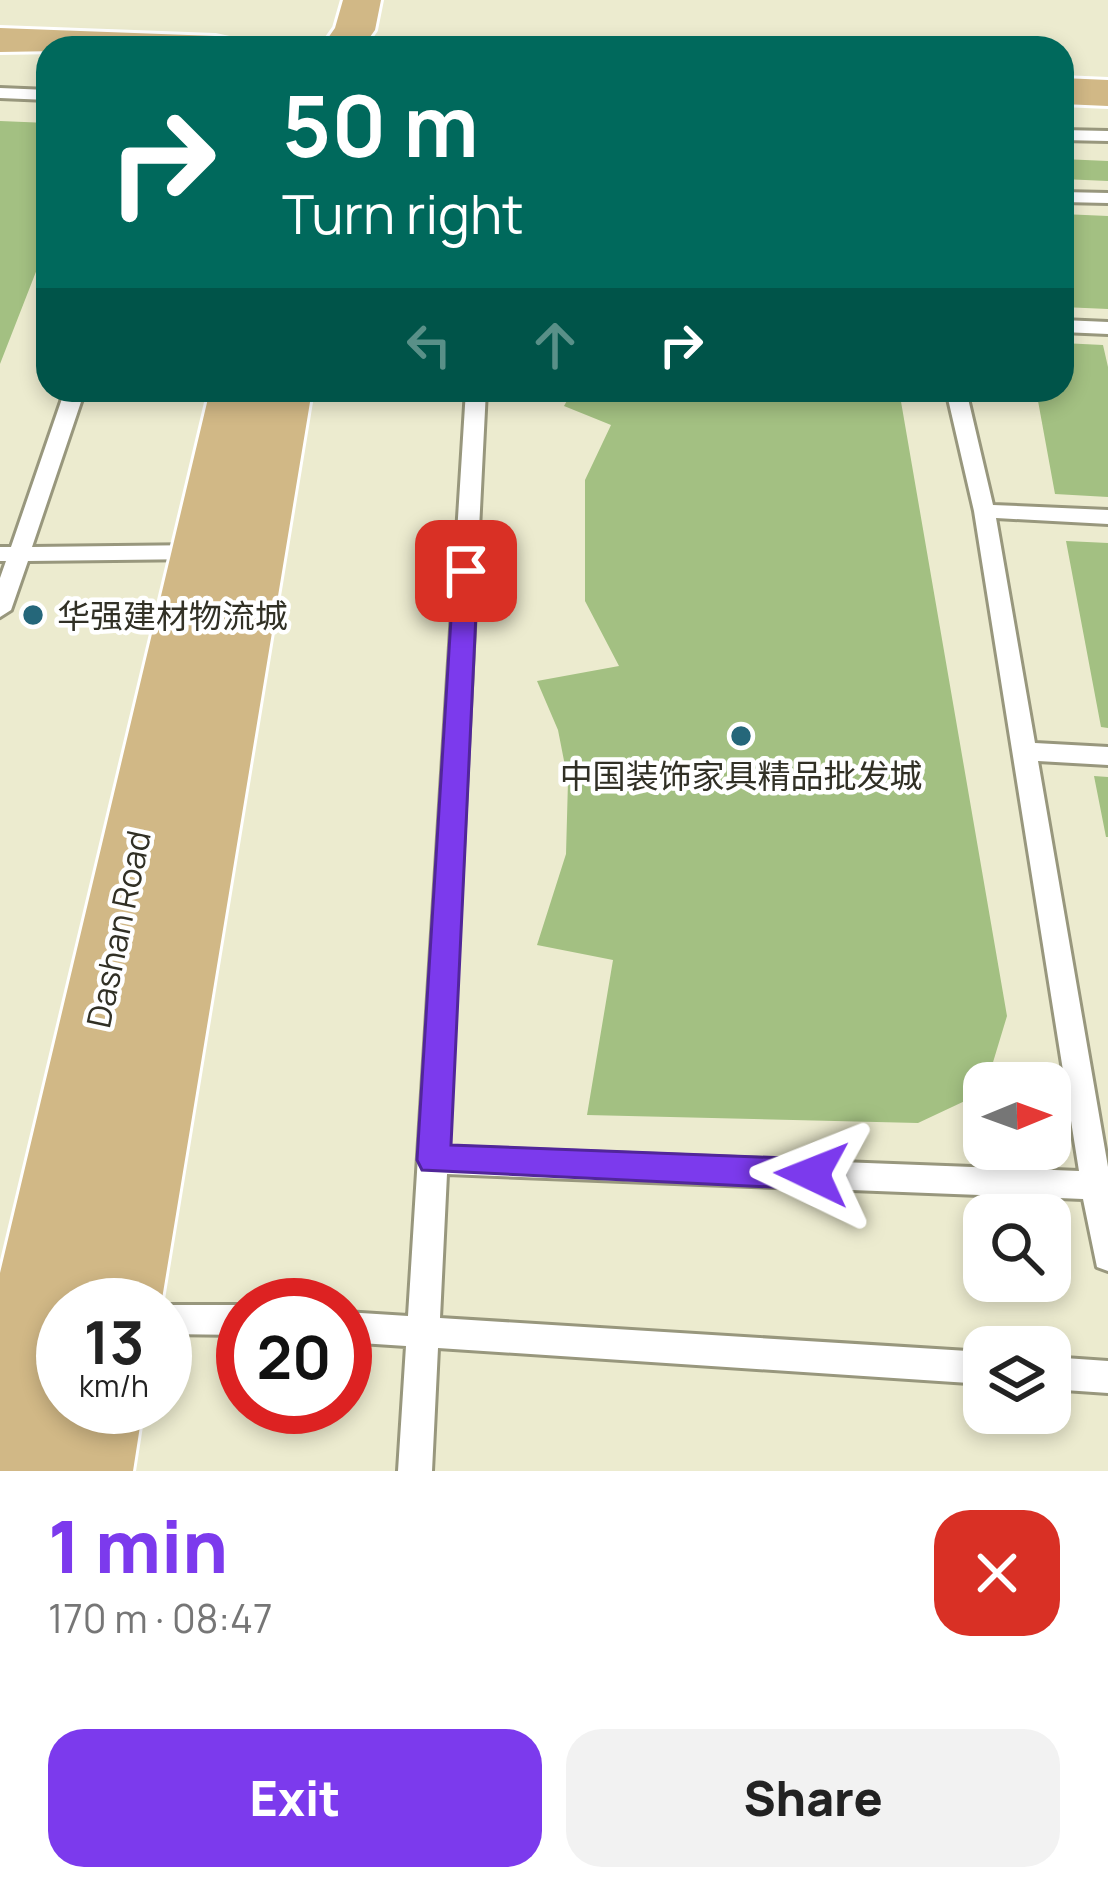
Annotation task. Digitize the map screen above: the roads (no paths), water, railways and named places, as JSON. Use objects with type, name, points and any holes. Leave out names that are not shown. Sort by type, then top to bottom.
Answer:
[{"type":"main road","points":[[324,36],[321,28],[328,0]]},
{"type":"main road","points":[[350,36],[362,0]]},
{"type":"main road","points":[[0,48],[36,48]]},
{"type":"main road","points":[[0,48],[36,52]]},
{"type":"main road","points":[[1074,76],[1108,77]]},
{"type":"main road","points":[[1074,92],[1108,93]]},
{"type":"main road","name":"Dashan Road","points":[[0,1468],[235,402]]},
{"type":"main road","name":"Dashan Road","points":[[122,1278],[283,402]]},
{"type":"main road","points":[[86,1471],[93,1434]]},
{"type":"lane","points":[[0,94],[36,95]]},
{"type":"lane","points":[[1074,135],[1108,136]]},
{"type":"lane","points":[[1074,197],[1108,198]]},
{"type":"lane","points":[[1074,327],[1108,328]]},
{"type":"lane","points":[[0,610],[10,554],[70,402]]},
{"type":"lane","points":[[415,1471],[475,402]]},
{"type":"lane","points":[[959,402],[984,511],[1102,1185],[1108,1257]]},
{"type":"lane","points":[[984,511],[1108,517]]},
{"type":"lane","points":[[10,554],[201,553]]},
{"type":"lane","points":[[1024,751],[1108,755]]},
{"type":"lane","points":[[434,1160],[1102,1185]]},
{"type":"lane","points":[[372,1329],[963,1368]]},
{"type":"lane","points":[[1071,1374],[1108,1377]]},
{"type":"place","name":"华强建材物流城","points":[[33,615]]},
{"type":"place","name":"中国装饰家具精品批发城","points":[[741,736]]}]
